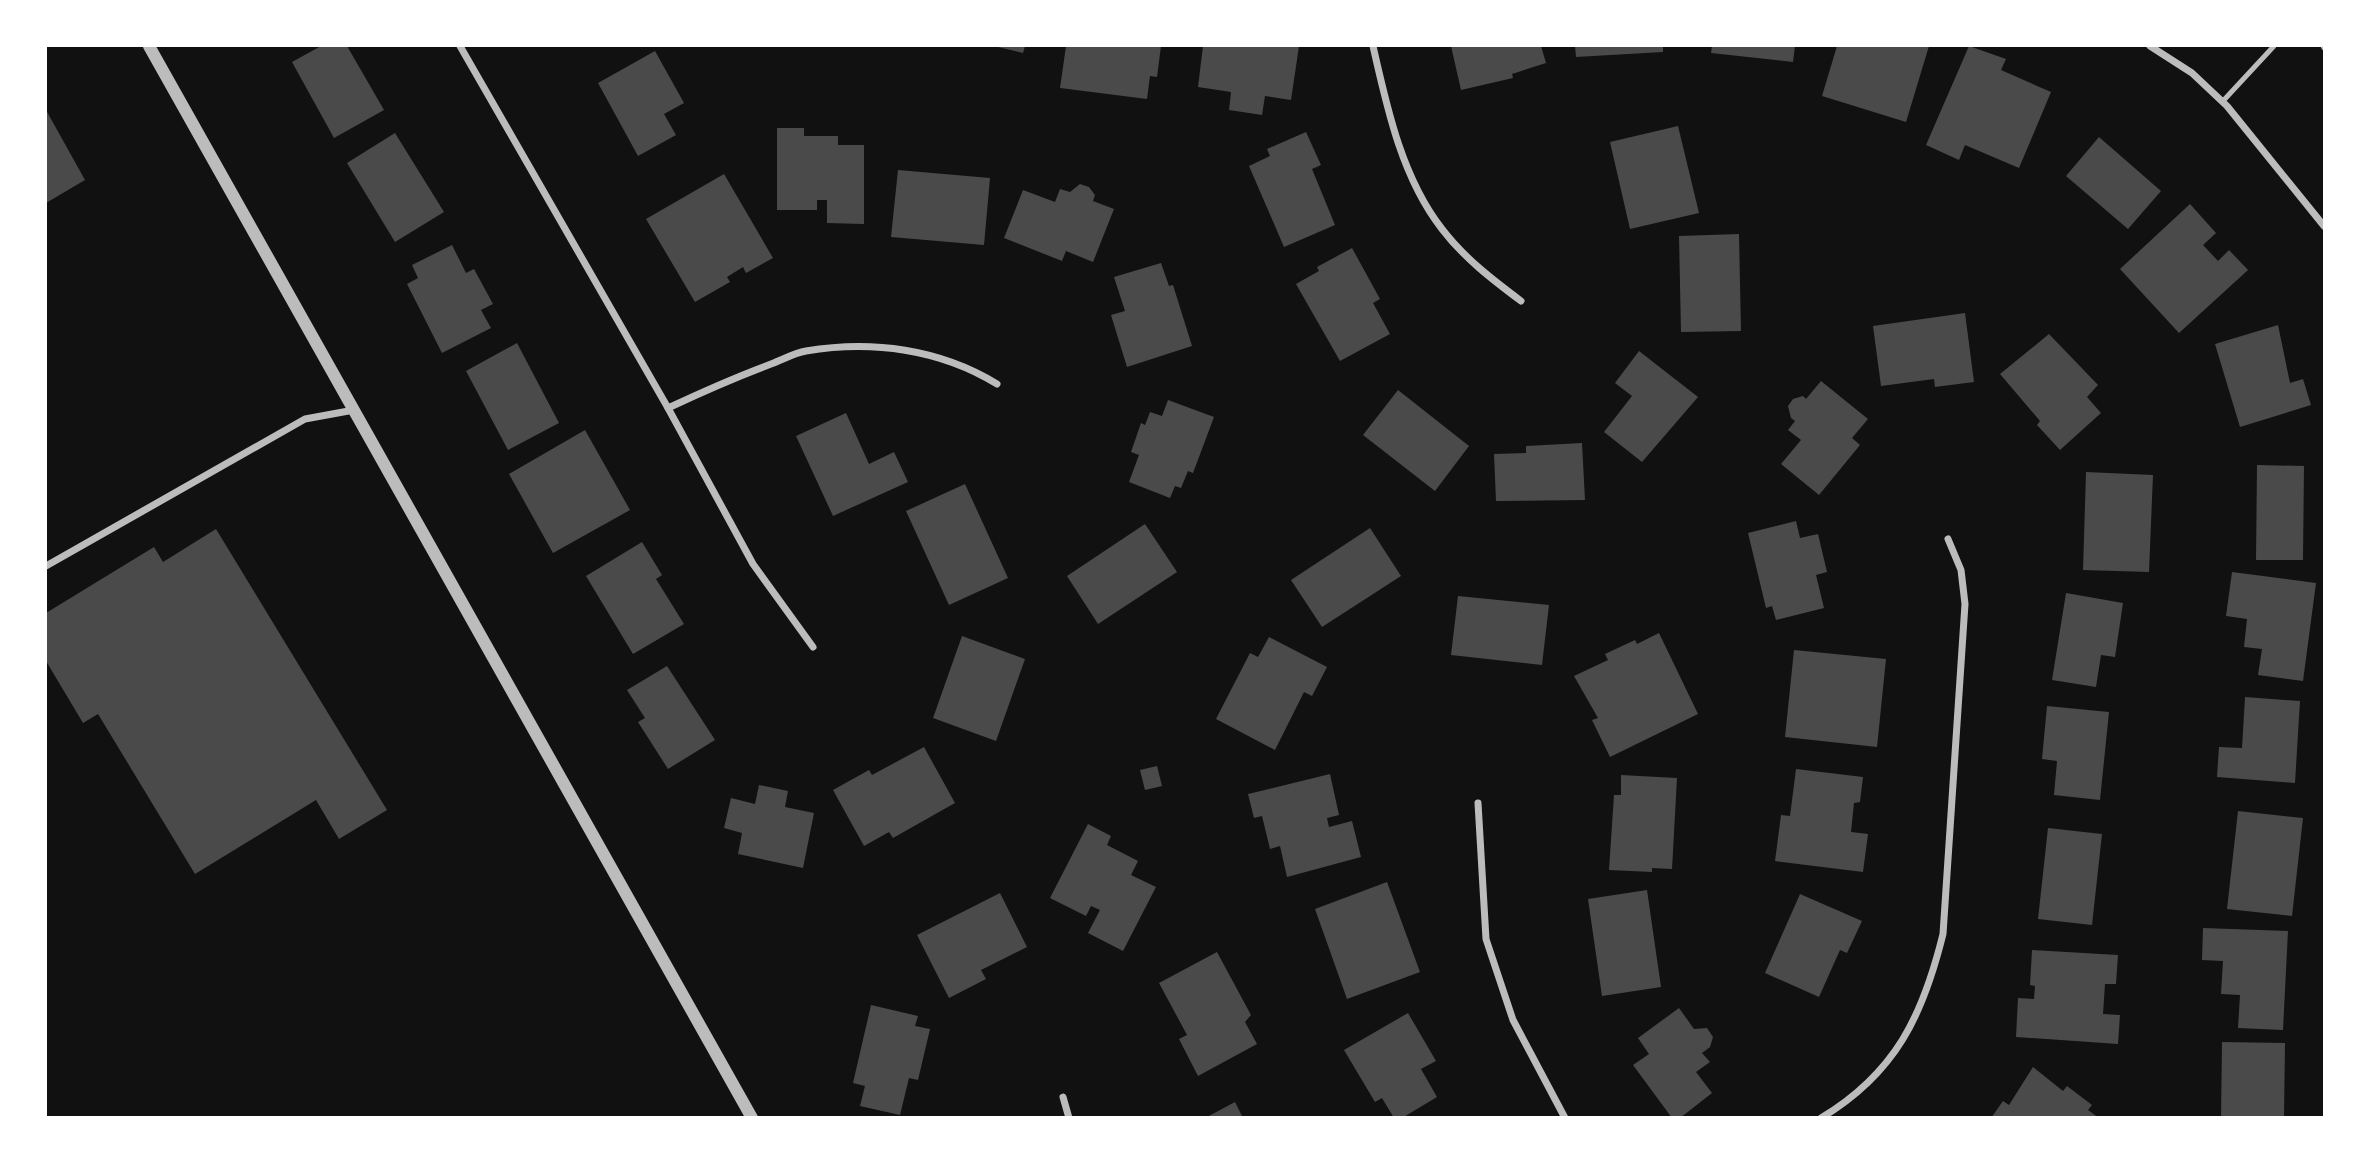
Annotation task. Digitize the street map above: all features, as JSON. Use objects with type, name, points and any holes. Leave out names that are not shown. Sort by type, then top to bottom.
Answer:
[{"type":"street","points":[[149,46],[752,1118]]},
{"type":"street","points":[[460,46],[668,408],[753,564],[813,647]]},
{"type":"street","points":[[1373,46],[1390,123],[1423,197],[1441,228],[1485,273],[1521,301]]},
{"type":"street","points":[[2150,46],[2192,73],[2222,101],[2325,226]]},
{"type":"street","points":[[668,408],[804,351],[859,347],[916,350],[978,372],[997,384]]},
{"type":"street","points":[[46,566],[305,419],[354,410]]},
{"type":"street","points":[[1821,1118],[1838,1108],[1881,1068],[1910,1031],[1930,984],[1943,934],[1965,604],[1961,570],[1948,539]]},
{"type":"street","points":[[1478,803],[1486,939],[1513,1020],[1564,1118]]},
{"type":"street","points":[[1063,1097],[1069,1118]]},
{"type":"lane","points":[[2222,101],[2274,46]]},
{"type":"building","points":[[321,46],[347,46],[384,110],[334,138],[292,62]]},
{"type":"building","points":[[994,46],[1025,46],[1023,53]]},
{"type":"building","points":[[1066,46],[1161,46],[1157,77],[1150,76],[1147,99],[1060,88]]},
{"type":"building","points":[[1203,46],[1299,46],[1291,100],[1265,96],[1262,115],[1229,110],[1231,92],[1198,87]]},
{"type":"building","points":[[1451,46],[1541,46],[1546,63],[1512,74],[1513,78],[1461,90]]},
{"type":"building","points":[[1575,46],[1663,46],[1663,52],[1576,57]]},
{"type":"building","points":[[1712,46],[1795,46],[1793,62],[1711,53]]},
{"type":"building","points":[[1837,46],[1929,46],[1906,122],[1822,96]]},
{"type":"building","points":[[1969,46],[2006,59],[2001,70],[2051,92],[2019,168],[1965,145],[1959,160],[1926,145]]},
{"type":"building","points":[[655,51],[684,103],[664,114],[676,135],[638,156],[598,83]]},
{"type":"building","points":[[46,110],[85,180],[46,203]]},
{"type":"building","points":[[1678,126],[1699,213],[1630,229],[1610,142]]},
{"type":"building","points":[[777,128],[804,128],[804,136],[838,136],[838,145],[864,145],[864,224],[827,223],[827,200],[817,200],[817,210],[777,210]]},
{"type":"building","points":[[1306,132],[1321,165],[1312,169],[1335,225],[1284,247],[1249,166],[1270,156],[1267,149]]},
{"type":"building","points":[[395,133],[444,212],[395,242],[347,163]]},
{"type":"building","points":[[2099,137],[2161,191],[2128,229],[2066,176]]},
{"type":"building","points":[[898,170],[990,178],[984,245],[891,237]]},
{"type":"building","points":[[724,174],[773,258],[746,273],[743,267],[727,277],[730,282],[695,302],[646,219]]},
{"type":"building","points":[[1080,184],[1089,187],[1095,195],[1093,201],[1114,209],[1093,262],[1066,251],[1062,261],[1004,238],[1023,190],[1055,202],[1060,189],[1070,192]]},
{"type":"building","points":[[2190,204],[2216,233],[2203,245],[2218,261],[2229,250],[2248,270],[2179,333],[2120,269]]},
{"type":"building","points":[[1739,234],[1741,331],[1681,332],[1679,236]]},
{"type":"building","points":[[452,245],[466,273],[474,269],[493,304],[481,310],[491,328],[442,353],[407,284],[418,278],[412,265]]},
{"type":"building","points":[[1352,248],[1380,299],[1373,303],[1390,334],[1340,361],[1296,284],[1319,271],[1317,267]]},
{"type":"building","points":[[1161,263],[1169,286],[1173,285],[1192,346],[1127,367],[1111,315],[1125,311],[1114,277]]},
{"type":"building","points":[[1965,313],[1974,382],[1935,387],[1934,379],[1881,386],[1873,326]]},
{"type":"building","points":[[2278,325],[2290,383],[2303,379],[2311,405],[2240,427],[2215,344]]},
{"type":"building","points":[[2049,334],[2098,385],[2087,397],[2101,413],[2060,450],[2037,425],[2040,421],[2000,374]]},
{"type":"building","points":[[517,343],[559,423],[508,450],[466,371]]},
{"type":"building","points":[[1639,351],[1698,397],[1642,462],[1604,432],[1632,396],[1615,383]]},
{"type":"building","points":[[1821,381],[1868,419],[1852,438],[1860,445],[1819,495],[1781,464],[1801,440],[1788,430],[1795,421],[1791,418],[1788,406],[1793,399],[1803,396],[1806,399]]},
{"type":"building","points":[[1398,390],[1469,446],[1435,491],[1363,435]]},
{"type":"building","points":[[1168,400],[1214,417],[1193,473],[1188,471],[1181,488],[1175,486],[1170,498],[1129,482],[1139,455],[1131,452],[1141,423],[1145,425],[1150,412],[1162,416]]},
{"type":"building","points":[[846,413],[869,464],[894,452],[908,482],[833,516],[796,436]]},
{"type":"building","points":[[585,430],[630,510],[553,553],[509,474]]},
{"type":"building","points":[[1582,443],[1585,500],[1496,501],[1494,454],[1526,453],[1526,446]]},
{"type":"building","points":[[2257,465],[2304,466],[2303,560],[2256,560]]},
{"type":"building","points":[[2086,472],[2153,475],[2149,572],[2083,570]]},
{"type":"building","points":[[965,484],[1008,578],[949,605],[906,511]]},
{"type":"building","points":[[1796,521],[1800,538],[1818,534],[1827,572],[1816,575],[1824,608],[1776,620],[1772,606],[1766,608],[1748,533]]},
{"type":"building","points":[[1145,524],[1177,572],[1098,624],[1067,576]]},
{"type":"building","points":[[1370,528],[1401,576],[1322,627],[1291,580]]},
{"type":"building","points":[[216,529],[387,810],[339,839],[316,800],[195,874],[98,714],[83,723],[46,661],[46,613],[154,547],[163,562]]},
{"type":"building","points":[[642,542],[662,575],[656,579],[684,624],[633,654],[586,576]]},
{"type":"building","points":[[2232,572],[2316,583],[2303,681],[2258,675],[2262,649],[2244,647],[2247,619],[2226,616]]},
{"type":"building","points":[[2066,593],[2123,603],[2115,657],[2101,655],[2096,687],[2052,680]]},
{"type":"building","points":[[1458,596],[1549,605],[1542,665],[1451,655]]},
{"type":"building","points":[[1659,633],[1698,714],[1610,757],[1592,720],[1598,718],[1574,676],[1608,660],[1605,654],[1635,640],[1637,644]]},
{"type":"building","points":[[962,636],[1025,659],[996,741],[933,718]]},
{"type":"building","points":[[1269,637],[1327,667],[1312,696],[1304,692],[1275,750],[1216,719],[1250,653],[1258,657]]},
{"type":"building","points":[[1794,650],[1886,659],[1877,747],[1785,737]]},
{"type":"building","points":[[667,666],[715,740],[668,769],[638,722],[645,718],[627,690]]},
{"type":"building","points":[[2245,697],[2300,701],[2295,783],[2217,777],[2219,747],[2242,748]]},
{"type":"building","points":[[2047,706],[2109,712],[2100,800],[2054,795],[2057,761],[2042,759]]},
{"type":"building","points":[[924,747],[955,803],[893,838],[889,832],[864,846],[833,790],[869,770],[872,775]]},
{"type":"building","points":[[1157,766],[1162,786],[1145,790],[1140,770]]},
{"type":"building","points":[[1796,769],[1863,777],[1860,802],[1854,803],[1851,832],[1868,834],[1863,872],[1775,861],[1781,815],[1790,816]]},
{"type":"building","points":[[1330,774],[1339,815],[1327,818],[1329,827],[1352,821],[1361,857],[1287,877],[1280,846],[1270,849],[1262,816],[1254,818],[1248,794]]},
{"type":"building","points":[[1621,775],[1677,778],[1672,869],[1652,868],[1652,872],[1609,870],[1614,795],[1621,795]]},
{"type":"building","points":[[759,785],[788,791],[785,807],[814,813],[803,868],[738,854],[742,833],[724,828],[731,798],[755,804]]},
{"type":"building","points":[[2238,811],[2303,818],[2292,916],[2227,909]]},
{"type":"building","points":[[1088,824],[1111,836],[1107,845],[1138,861],[1131,875],[1156,887],[1123,951],[1088,933],[1100,910],[1091,906],[1086,916],[1050,898]]},
{"type":"building","points":[[2048,828],[2102,834],[2092,925],[2038,919]]},
{"type":"building","points":[[1387,882],[1420,972],[1347,999],[1315,909]]},
{"type":"building","points":[[1647,890],[1661,987],[1602,996],[1588,899]]},
{"type":"building","points":[[1000,893],[1027,947],[981,970],[986,979],[949,998],[917,935]]},
{"type":"building","points":[[1800,894],[1862,921],[1847,953],[1840,950],[1819,997],[1765,973]]},
{"type":"building","points":[[2203,928],[2288,931],[2283,1030],[2238,1028],[2240,995],[2221,994],[2223,961],[2202,960]]},
{"type":"building","points":[[2032,950],[2118,955],[2116,984],[2105,984],[2103,1014],[2120,1015],[2118,1044],[2016,1037],[2018,998],[2034,999],[2035,986],[2030,985]]},
{"type":"building","points":[[1217,952],[1251,1015],[1245,1022],[1257,1044],[1198,1076],[1179,1039],[1187,1035],[1159,983]]},
{"type":"building","points":[[871,1005],[918,1016],[915,1026],[930,1029],[918,1080],[909,1078],[900,1115],[860,1106],[865,1086],[853,1083]]},
{"type":"building","points":[[1679,1008],[1694,1029],[1707,1028],[1713,1037],[1710,1047],[1702,1053],[1710,1062],[1696,1072],[1712,1093],[1680,1118],[1672,1118],[1633,1065],[1649,1054],[1638,1038]]},
{"type":"building","points":[[1408,1013],[1436,1061],[1421,1069],[1437,1097],[1402,1118],[1394,1118],[1382,1098],[1375,1102],[1344,1050]]},
{"type":"building","points":[[2222,1042],[2285,1043],[2284,1118],[2221,1118]]},
{"type":"building","points":[[2033,1067],[2063,1091],[2067,1086],[2092,1105],[2088,1110],[2099,1118],[1991,1118],[2003,1101],[2009,1105]]},
{"type":"building","points":[[1235,1102],[1243,1118],[1205,1118]]}]
